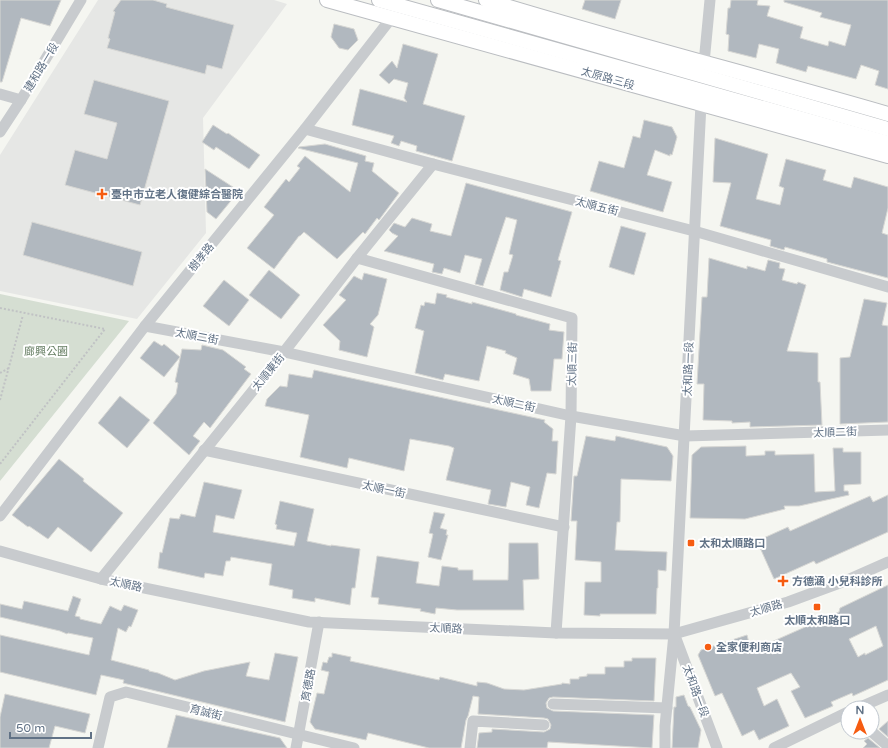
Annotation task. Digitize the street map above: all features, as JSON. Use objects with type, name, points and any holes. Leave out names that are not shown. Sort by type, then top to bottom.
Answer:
[{"type":"main road","name":"太原路三段","points":[[327,0],[888,156]]},
{"type":"main road","name":"太原路三段","points":[[380,0],[402,3],[888,143]]},
{"type":"main road","points":[[438,0],[888,129]]},
{"type":"main road","points":[[486,0],[888,114]]},
{"type":"street","name":"建和路一段","points":[[0,132],[22,100],[81,0]]},
{"type":"street","points":[[704,63],[710,0]]},
{"type":"street","name":"樹孝路","points":[[0,516],[145,326],[305,129],[392,18],[402,3]]},
{"type":"street","points":[[0,94],[22,100]]},
{"type":"street","name":"太和路一段","points":[[665,748],[665,726],[674,634],[701,104]]},
{"type":"street","name":"太順五街","points":[[305,129],[694,231],[888,287]]},
{"type":"street","name":"太順東街","points":[[101,579],[284,352],[357,258],[434,164]]},
{"type":"street","name":"太順三街","points":[[357,258],[572,318],[571,416],[556,633]]},
{"type":"street","name":"太順二街","points":[[145,326],[284,352],[571,416],[685,436],[888,430]]},
{"type":"street","name":"太順一街","points":[[204,450],[564,527]]},
{"type":"street","name":"太順路","points":[[0,551],[101,579],[309,622],[556,633],[674,634],[788,602],[844,581],[888,562]]},
{"type":"street","name":"育德路","points":[[296,748],[319,622]]},
{"type":"street","name":"太和路一段","points":[[674,634],[717,748]]},
{"type":"street","name":"育誠街","points":[[98,748],[110,697],[126,692],[354,748]]},
{"type":"street","points":[[876,700],[888,695]]},
{"type":"street","points":[[553,704],[667,708]]},
{"type":"street","points":[[774,748],[840,716]]},
{"type":"street","points":[[470,748],[473,721],[544,725]]},
{"type":"street","points":[[880,739],[888,746]]},
{"type":"path","points":[[0,308],[105,329],[0,464]]},
{"type":"path","points":[[0,400],[23,315]]},
{"type":"path","points":[[0,372],[9,368]]},
{"type":"shaded area","name":"臺中市立老人復健綜合醫院","points":[[98,0],[274,0],[287,4],[203,118],[206,233],[137,319],[0,291],[0,155]]},
{"type":"green space","name":"廊興公園","points":[[0,294],[129,321],[0,481]]},
{"type":"building","points":[[0,0],[61,0],[50,26],[21,18],[2,82],[0,82]]},
{"type":"building","points":[[121,0],[153,0],[167,4],[166,7],[234,25],[222,69],[207,65],[205,74],[107,48],[115,12],[113,11]]},
{"type":"building","points":[[585,0],[621,0],[615,19],[582,9]]},
{"type":"building","points":[[731,0],[758,0],[757,5],[770,6],[767,16],[803,27],[800,38],[828,46],[829,41],[845,46],[851,25],[820,17],[822,13],[784,2],[784,0],[888,0],[888,89],[875,85],[879,71],[861,65],[856,79],[808,66],[806,72],[776,63],[779,49],[759,44],[756,58],[728,51],[729,35],[726,34],[728,8],[730,8]]},
{"type":"building","points":[[334,24],[354,29],[358,40],[348,50],[339,48],[331,37]]},
{"type":"building","points":[[403,44],[438,54],[423,104],[465,116],[452,161],[416,151],[417,146],[401,141],[399,146],[391,143],[394,136],[352,125],[360,89],[407,102],[404,98],[408,83],[394,79],[389,84],[379,75],[392,61],[397,68]]},
{"type":"building","points":[[94,80],[169,101],[140,205],[65,185],[75,150],[107,159],[117,123],[84,114]]},
{"type":"building","points":[[644,120],[672,127],[677,137],[672,155],[670,154],[670,156],[655,150],[647,175],[672,182],[663,212],[590,191],[599,161],[624,168],[633,136],[640,138]]},
{"type":"building","points":[[213,125],[227,134],[228,133],[260,155],[249,169],[216,147],[214,150],[202,142]]},
{"type":"building","points":[[715,138],[768,154],[756,199],[780,205],[784,188],[779,186],[786,159],[826,170],[823,180],[851,188],[854,177],[888,187],[888,208],[882,233],[888,235],[888,278],[827,262],[827,259],[785,247],[784,250],[770,246],[771,240],[720,226],[731,183],[713,182]]},
{"type":"building","points":[[325,144],[366,156],[365,161],[374,163],[372,171],[399,193],[379,220],[377,218],[365,234],[363,232],[337,259],[304,232],[299,236],[274,269],[247,248],[274,215],[264,207],[286,179],[289,182],[300,168],[297,166],[305,156],[350,192],[358,163],[298,148]]},
{"type":"building","points":[[205,169],[239,191],[216,219],[207,212]]},
{"type":"building","points":[[466,183],[572,212],[558,260],[561,261],[551,297],[524,289],[522,297],[500,290],[504,272],[508,272],[513,255],[509,254],[517,220],[506,217],[483,286],[475,284],[482,259],[465,255],[460,273],[444,268],[442,274],[432,272],[434,264],[384,251],[398,236],[389,230],[394,223],[405,227],[412,218],[432,224],[430,231],[451,236]]},
{"type":"building","points":[[32,222],[142,252],[133,286],[23,255]]},
{"type":"building","points":[[621,226],[646,233],[634,275],[609,267]]},
{"type":"building","points":[[709,258],[747,269],[747,266],[765,271],[768,260],[780,263],[779,268],[785,269],[782,280],[797,284],[798,282],[806,285],[787,351],[818,353],[818,382],[820,382],[822,425],[750,427],[750,422],[732,423],[732,421],[703,420],[704,384],[697,384],[702,297],[707,297]]},
{"type":"building","points":[[269,270],[300,295],[281,319],[249,295]]},
{"type":"building","points":[[364,273],[387,279],[378,315],[370,324],[374,327],[367,357],[339,350],[340,341],[323,325],[346,300],[339,295],[354,276],[362,280]]},
{"type":"building","points":[[224,280],[249,300],[229,326],[203,306]]},
{"type":"building","points":[[437,293],[447,295],[446,297],[472,304],[472,302],[550,324],[549,330],[564,332],[562,359],[554,359],[551,391],[531,391],[529,379],[513,374],[517,358],[505,353],[506,351],[487,346],[479,381],[445,374],[443,380],[415,373],[424,331],[415,328],[421,305],[424,306],[425,302],[435,304]]},
{"type":"building","points":[[864,299],[887,303],[882,325],[888,326],[888,422],[840,424],[840,358],[850,357]]},
{"type":"building","points":[[154,341],[162,346],[164,344],[180,357],[164,377],[140,358]]},
{"type":"building","points":[[202,345],[223,350],[246,367],[244,369],[251,374],[210,428],[204,422],[193,436],[200,441],[189,455],[153,423],[176,394],[178,383],[175,382],[182,349],[201,350]]},
{"type":"building","points":[[314,370],[545,420],[544,422],[553,429],[552,441],[558,441],[556,474],[547,473],[539,508],[526,505],[530,487],[511,482],[506,507],[488,504],[491,490],[446,480],[454,448],[449,446],[410,439],[404,471],[349,458],[347,468],[300,457],[309,415],[265,406],[267,399],[280,386],[287,387],[289,374],[312,378]]},
{"type":"building","points":[[120,396],[150,420],[127,448],[98,423]]},
{"type":"building","points":[[586,436],[615,441],[616,436],[667,447],[673,456],[671,481],[621,479],[620,522],[617,522],[615,550],[667,552],[666,571],[658,570],[656,614],[600,614],[600,616],[584,615],[585,582],[601,582],[601,562],[575,560],[577,521],[571,521],[574,476],[577,476]]},
{"type":"building","points":[[746,446],[746,456],[765,455],[765,451],[775,451],[775,455],[814,454],[815,492],[835,491],[833,448],[843,448],[843,452],[861,452],[861,484],[844,485],[844,491],[848,491],[849,495],[799,506],[784,506],[785,509],[745,519],[690,518],[692,455],[701,447]]},
{"type":"building","points":[[59,459],[84,479],[83,481],[123,513],[91,552],[58,527],[48,539],[12,515]]},
{"type":"building","points":[[204,482],[242,490],[234,519],[216,515],[213,532],[294,546],[297,533],[276,529],[277,525],[275,524],[280,501],[314,509],[307,541],[331,546],[360,549],[355,588],[352,588],[350,605],[315,598],[315,602],[292,598],[293,590],[269,585],[272,564],[231,557],[230,561],[226,561],[223,576],[205,573],[204,578],[158,568],[160,552],[162,553],[170,518],[179,519],[181,514],[195,517]]},
{"type":"building","points":[[888,495],[888,532],[816,564],[814,561],[774,579],[757,541],[788,527],[790,531],[870,496],[873,502]]},
{"type":"building","points":[[434,512],[445,514],[440,528],[447,530],[446,535],[448,535],[441,560],[428,557],[433,534],[429,533]]},
{"type":"building","points":[[509,543],[538,543],[539,579],[523,580],[524,610],[457,610],[436,608],[435,614],[420,611],[421,609],[378,604],[379,598],[371,597],[377,556],[419,562],[416,583],[439,586],[442,566],[458,568],[458,570],[473,570],[473,580],[508,580]]},
{"type":"building","points":[[888,585],[888,680],[853,696],[852,693],[831,702],[833,706],[805,718],[791,691],[800,687],[791,673],[757,688],[764,706],[777,699],[789,726],[759,740],[754,730],[742,736],[722,693],[715,696],[698,655],[701,650],[747,635],[751,651],[839,612],[840,608]],"holes":[[[876,626],[883,646],[858,657],[849,639]]]},
{"type":"building","points":[[73,596],[81,599],[75,616],[80,617],[80,619],[101,624],[110,606],[121,611],[124,605],[138,610],[131,627],[129,626],[126,632],[118,628],[111,660],[149,670],[175,680],[204,671],[250,662],[246,676],[269,680],[275,653],[298,657],[285,722],[123,683],[124,680],[101,675],[96,695],[0,672],[0,635],[89,655],[93,638],[67,634],[0,617],[0,604],[22,609],[24,601],[68,611]]},
{"type":"building","points":[[332,653],[351,657],[350,661],[439,680],[440,677],[477,686],[477,682],[487,683],[504,689],[524,690],[562,683],[570,684],[570,679],[579,679],[579,677],[587,676],[587,674],[605,674],[605,667],[624,667],[624,661],[632,661],[632,658],[656,658],[654,701],[553,697],[549,698],[546,703],[547,708],[553,711],[654,715],[652,748],[548,742],[547,748],[477,748],[479,733],[492,732],[492,729],[544,732],[550,729],[551,725],[548,719],[544,718],[478,714],[479,697],[473,696],[466,720],[461,748],[429,748],[368,733],[366,740],[315,729],[310,722],[317,693],[324,694],[329,672],[321,670],[323,662],[327,663],[329,657],[332,657]]},
{"type":"building","points":[[5,694],[90,714],[85,733],[55,726],[49,748],[0,748],[0,717]]},
{"type":"building","points":[[684,695],[688,706],[690,707],[701,730],[698,748],[672,748],[674,707],[676,707],[676,697]]},
{"type":"building","points":[[176,715],[280,738],[287,748],[167,748]]},
{"type":"building","points":[[888,721],[888,737],[880,730]]},
{"type":"building","points":[[870,740],[880,748],[863,748],[867,744],[864,741]]},
{"type":"place","name":"臺中市立老人復健綜合醫院","points":[[102,194]]},
{"type":"place","name":"太和太順路口","points":[[691,543]]},
{"type":"place","name":"方德涵 小兒科診所","points":[[783,581]]},
{"type":"place","name":"太順太和路口","points":[[817,607]]},
{"type":"place","name":"全家便利商店","points":[[708,647]]}]
